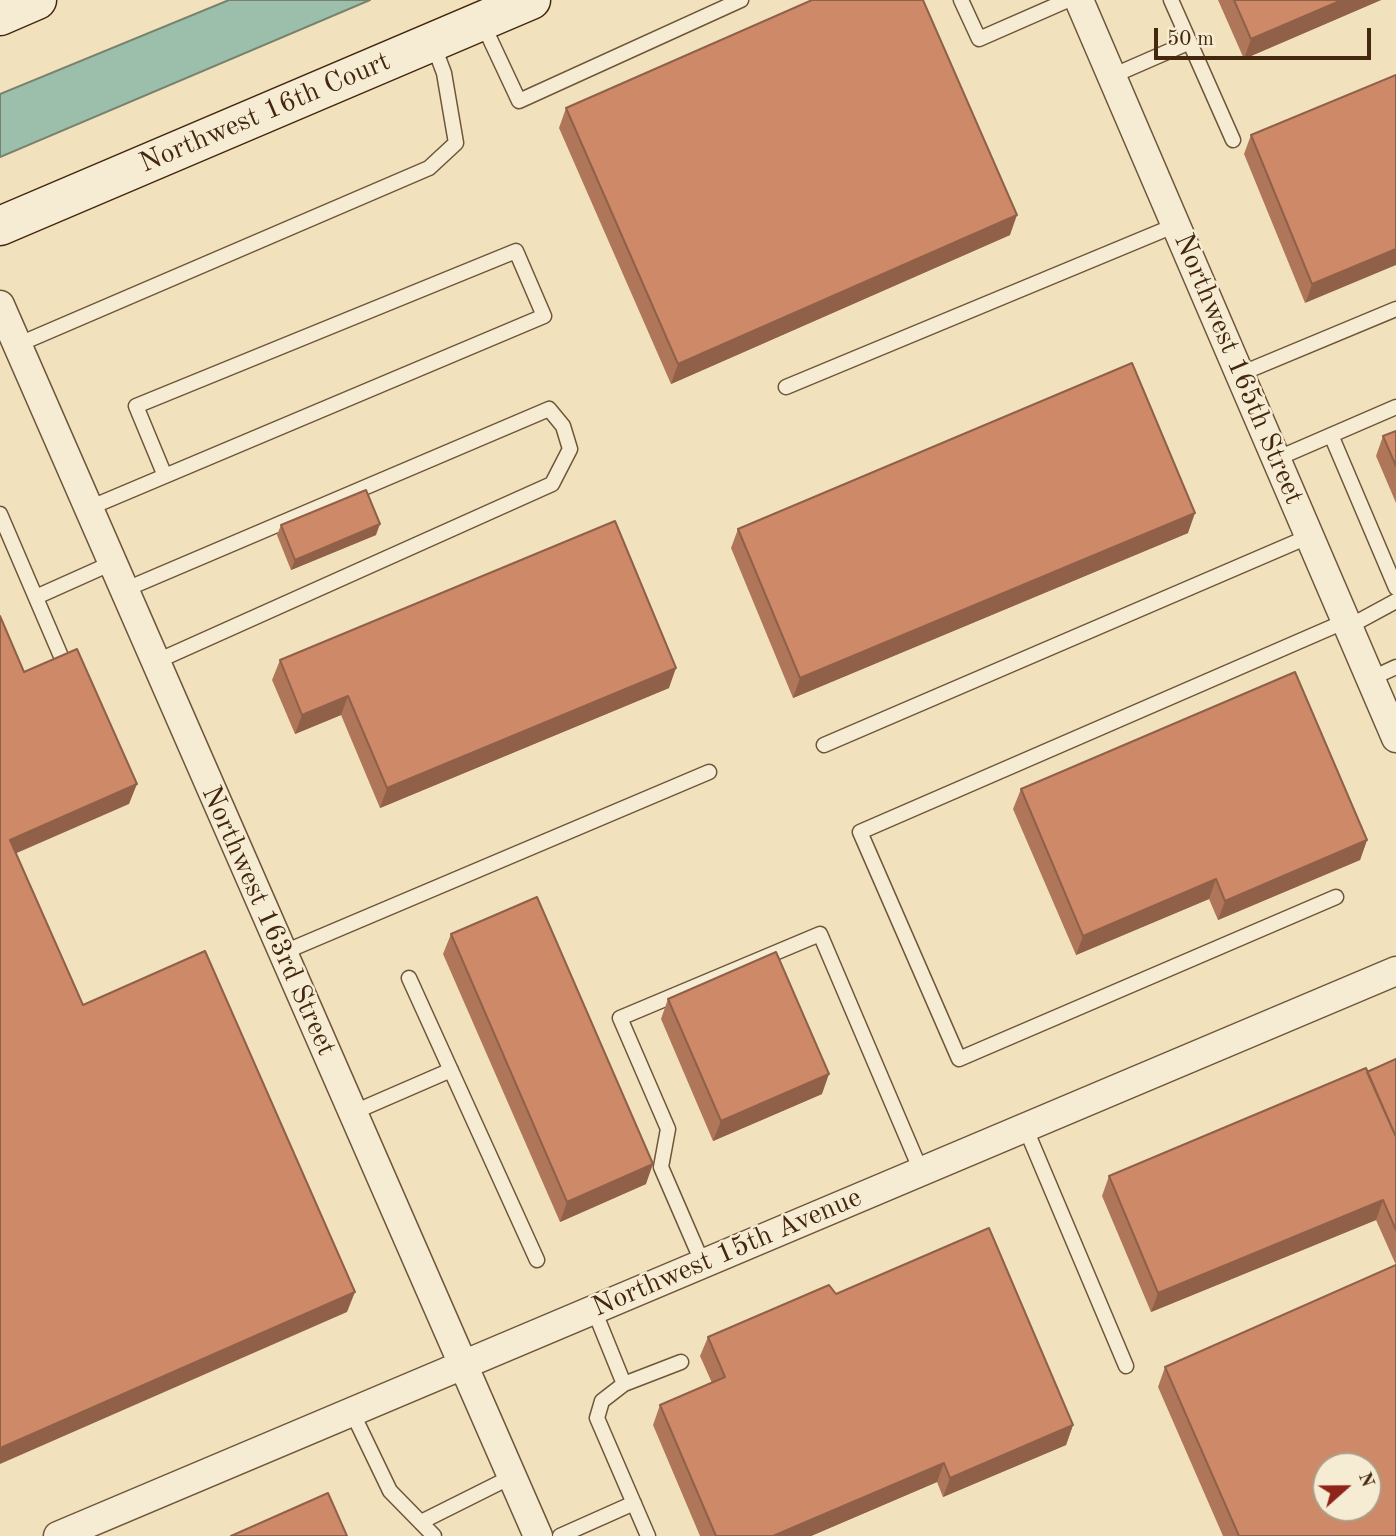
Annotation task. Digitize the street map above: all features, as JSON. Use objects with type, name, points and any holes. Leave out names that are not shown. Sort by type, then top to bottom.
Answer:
[{"type":"street","points":[[0,16],[37,0]]},
{"type":"street","name":"Northwest 16th Court","points":[[0,226],[438,57],[482,21],[530,0]]},
{"type":"street","name":"Northwest 165th Street","points":[[1079,0],[1395,734]]},
{"type":"street","name":"Northwest 163rd Street","points":[[0,305],[538,1536]]},
{"type":"street","name":"Northwest 15th Avenue","points":[[58,1536],[90,1530],[352,1412],[1396,971]]},
{"type":"lane","points":[[482,21],[519,101],[741,0]]},
{"type":"lane","points":[[961,0],[979,39],[1068,0]]},
{"type":"lane","points":[[1171,0],[1233,139]]},
{"type":"lane","points":[[1112,76],[1190,42]]},
{"type":"lane","points":[[17,345],[429,168],[456,143],[438,57]]},
{"type":"lane","points":[[786,387],[1176,225]]},
{"type":"lane","points":[[89,508],[165,476],[544,316],[516,251],[136,406],[165,476]]},
{"type":"lane","points":[[1240,374],[1396,309]]},
{"type":"lane","points":[[1276,459],[1396,407]]},
{"type":"lane","points":[[124,590],[549,409],[563,426],[570,449],[552,484],[155,662]]},
{"type":"lane","points":[[1331,435],[1396,588]]},
{"type":"lane","points":[[0,514],[62,660]]},
{"type":"lane","points":[[824,746],[1310,536]]},
{"type":"lane","points":[[36,597],[112,563]]},
{"type":"lane","points":[[1336,897],[959,1059],[860,832],[1396,601]]},
{"type":"lane","points":[[1370,679],[1396,667]]},
{"type":"lane","points":[[282,953],[709,772]]},
{"type":"lane","points":[[703,1264],[661,1167],[668,1129],[620,1018],[820,934],[921,1171]]},
{"type":"lane","points":[[409,978],[537,1260]]},
{"type":"lane","points":[[352,1113],[451,1070]]},
{"type":"lane","points":[[1025,1128],[1126,1366]]},
{"type":"lane","points":[[594,1310],[624,1384]]},
{"type":"lane","points":[[648,1536],[597,1418],[602,1401],[624,1384],[681,1362]]},
{"type":"lane","points":[[352,1412],[390,1491],[434,1536]]},
{"type":"lane","points":[[421,1522],[511,1477]]},
{"type":"lane","points":[[560,1536],[634,1503]]},
{"type":"shaded area","points":[[229,0],[370,0],[0,157],[0,94]]},
{"type":"building","points":[[812,0],[923,0],[1017,215],[678,364],[566,108]]},
{"type":"building","points":[[1234,0],[1342,0],[1251,39]]},
{"type":"building","points":[[1396,75],[1396,249],[1312,284],[1251,135]]},
{"type":"building","points":[[1132,363],[1195,513],[800,678],[738,529]]},
{"type":"building","points":[[1396,431],[1396,466],[1383,436]]},
{"type":"building","points":[[366,490],[380,524],[295,560],[281,525]]},
{"type":"building","points":[[615,521],[676,668],[387,788],[348,696],[302,715],[280,660]]},
{"type":"building","points":[[0,616],[24,672],[77,649],[137,784],[10,840],[83,1005],[205,951],[355,1292],[0,1448]]},
{"type":"building","points":[[1295,672],[1367,840],[1225,901],[1216,879],[1083,936],[1021,789]]},
{"type":"building","points":[[537,897],[653,1164],[567,1202],[451,934]]},
{"type":"building","points":[[776,952],[829,1074],[721,1121],[668,999]]},
{"type":"building","points":[[1396,1059],[1396,1137],[1367,1072]]},
{"type":"building","points":[[1366,1068],[1396,1137],[1396,1230],[1383,1200],[1158,1293],[1109,1176]]},
{"type":"building","points":[[989,1228],[1073,1425],[950,1478],[944,1463],[773,1536],[716,1536],[660,1405],[725,1377],[708,1337],[829,1285],[836,1294]]},
{"type":"building","points":[[1396,1265],[1396,1536],[1239,1536],[1165,1367]]},
{"type":"building","points":[[328,1493],[347,1536],[231,1536]]}]
